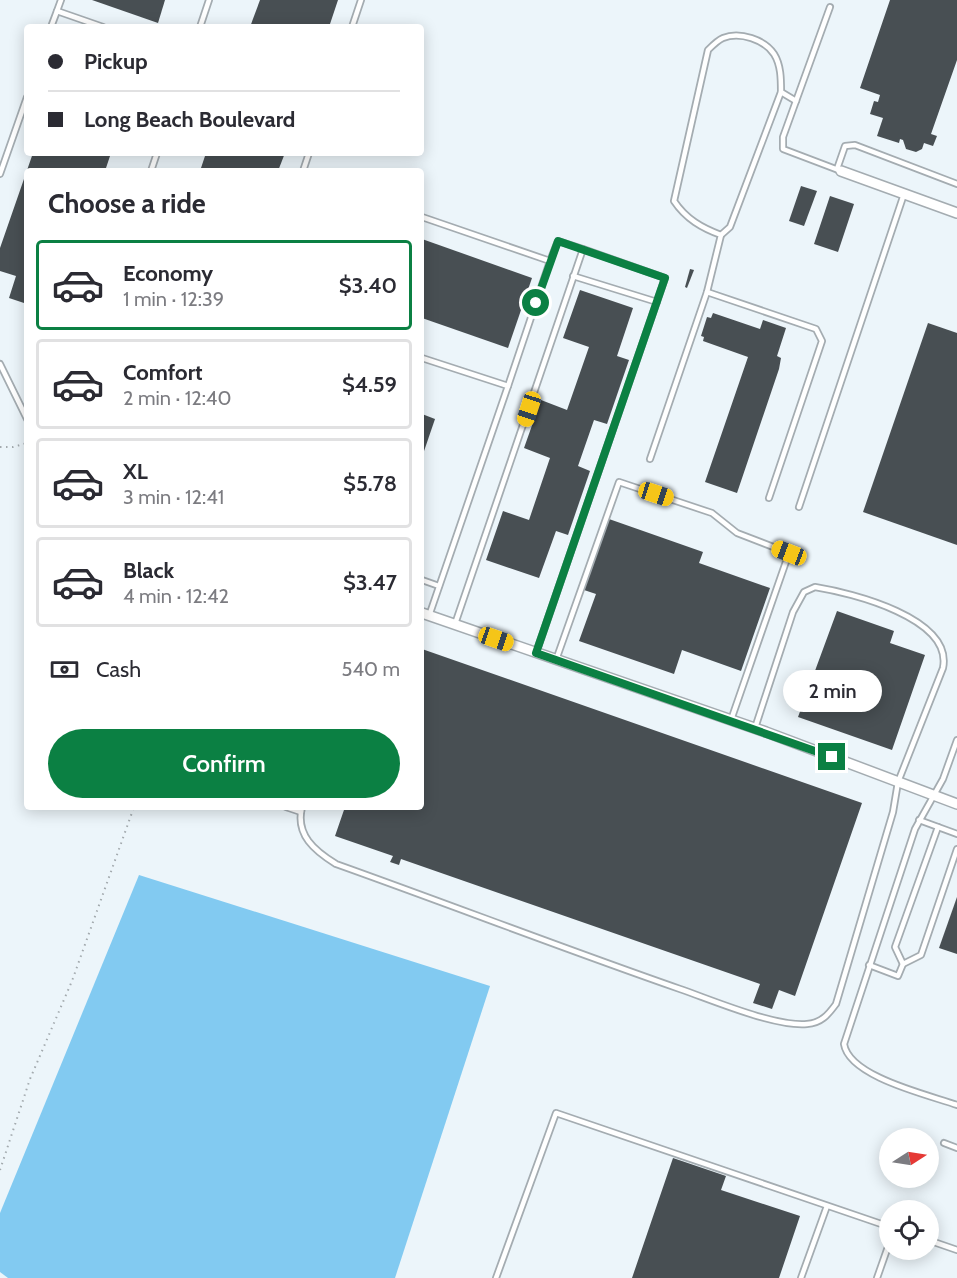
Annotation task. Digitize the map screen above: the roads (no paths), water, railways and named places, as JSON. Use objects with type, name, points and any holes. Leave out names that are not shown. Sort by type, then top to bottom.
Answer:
[{"type":"street","points":[[839,170],[905,192],[957,213]]},
{"type":"street","points":[[425,614],[755,728],[957,804]]},
{"type":"lane","points":[[52,24],[61,0]]},
{"type":"lane","points":[[201,24],[209,0]]},
{"type":"lane","points":[[353,24],[362,0]]},
{"type":"lane","points":[[830,7],[783,137],[783,149],[839,170],[845,146],[855,145],[957,184]]},
{"type":"lane","points":[[57,11],[94,24]]},
{"type":"lane","points":[[650,459],[707,292],[721,235],[730,227],[781,92],[781,70],[774,54],[759,40],[738,36],[722,38],[708,50],[674,201],[681,212],[703,229],[721,235]]},
{"type":"lane","points":[[781,92],[796,100]]},
{"type":"lane","points":[[0,174],[24,106]]},
{"type":"lane","points":[[800,507],[905,192]]},
{"type":"lane","points":[[424,218],[550,261]]},
{"type":"lane","points":[[425,614],[439,586],[558,241],[583,249],[665,278],[536,653]]},
{"type":"lane","points":[[455,625],[583,249]]},
{"type":"lane","points":[[573,276],[657,302]]},
{"type":"lane","points":[[707,292],[816,329],[822,341],[769,498]]},
{"type":"lane","points":[[424,358],[508,386]]},
{"type":"lane","points":[[0,364],[24,413]]},
{"type":"lane","points":[[556,660],[619,482],[712,513],[737,533],[789,553],[731,720]]},
{"type":"lane","points":[[424,581],[439,586]]},
{"type":"lane","points":[[302,810],[307,840],[314,850],[336,864],[550,944],[734,1008],[786,1022],[807,1025],[819,1022],[836,1004],[893,812],[898,783],[945,658],[943,648],[927,627],[889,608],[815,587],[804,592],[793,612],[755,728]]},
{"type":"lane","points":[[957,740],[943,779],[919,820],[844,1038],[847,1054],[874,1076],[957,1105]]},
{"type":"lane","points":[[919,820],[957,834]]},
{"type":"lane","points":[[903,964],[895,947],[938,827]]},
{"type":"lane","points":[[869,964],[898,976],[903,964],[921,955],[957,849]]},
{"type":"lane","points":[[496,1278],[556,1113],[879,1223]]},
{"type":"lane","points":[[944,1143],[957,1148]]},
{"type":"lane","points":[[801,1278],[827,1206]]},
{"type":"lane","points":[[939,1244],[957,1250]]},
{"type":"lane","points":[[877,1278],[883,1260]]}]
